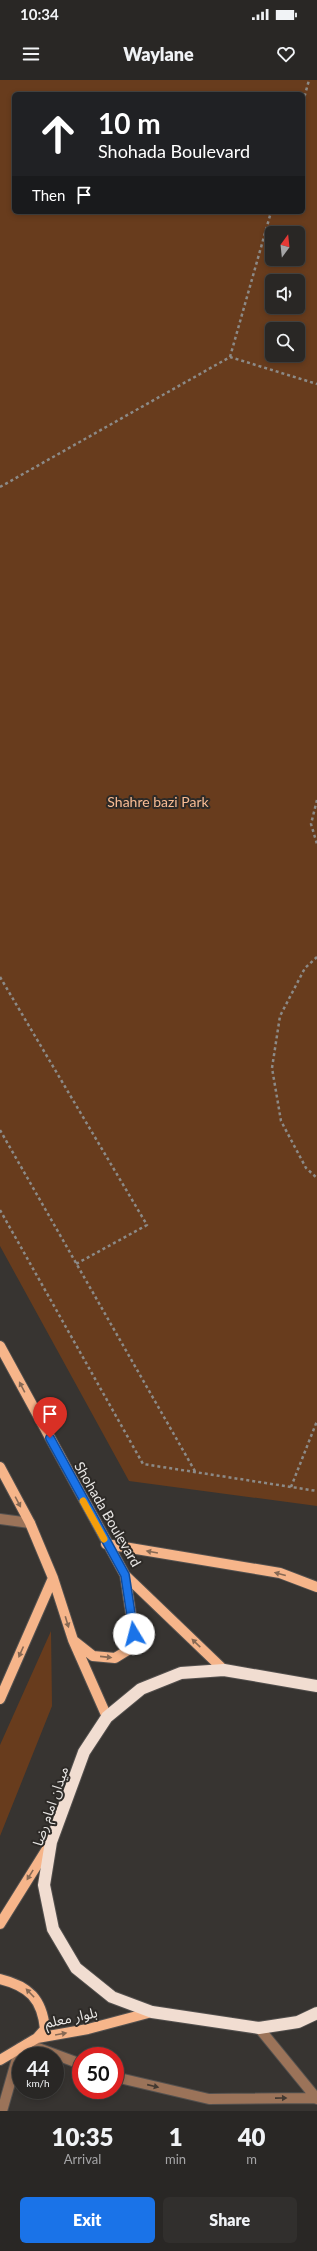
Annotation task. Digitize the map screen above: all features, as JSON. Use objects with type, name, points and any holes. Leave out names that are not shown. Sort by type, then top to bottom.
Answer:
[{"type":"highway","name":"میدان امام رضا","points":[[317,1686],[224,1670],[181,1673],[141,1689],[107,1717],[84,1752],[51,1842],[44,1885],[53,1929],[72,1962],[76,1968],[112,1997],[152,2012],[259,2028],[298,2022],[317,2013]]},
{"type":"main road","name":"Shohada Boulevard","points":[[0,1346],[106,1544],[125,1575],[224,1670]]},
{"type":"main road","points":[[0,1467],[30,1523],[53,1578],[72,1640],[107,1717]]},
{"type":"main road","points":[[106,1544],[280,1573],[317,1587]]},
{"type":"main road","points":[[72,1640],[94,1656],[115,1658],[128,1650],[134,1634],[125,1575]]},
{"type":"main road","points":[[0,1699],[53,1578]]},
{"type":"main road","points":[[0,1924],[51,1842]]},
{"type":"main road","points":[[0,1979],[14,1982],[27,1989],[37,2001],[44,2015],[45,2030],[37,2038]]},
{"type":"main road","name":"بلوار معلم","points":[[0,2060],[37,2038],[88,2029],[152,2012]]},
{"type":"street","points":[[0,1519],[30,1523]]},
{"type":"street","points":[[259,2028],[317,2098]]},
{"type":"street","points":[[2,2111],[23,2046],[72,2061]]},
{"type":"street","points":[[124,2079],[209,2099],[317,2098]]},
{"type":"path","points":[[305,96],[310,80]]},
{"type":"path","points":[[0,488],[230,357],[270,214]]},
{"type":"path","points":[[230,357],[317,384]]},
{"type":"path","points":[[317,800],[311,824],[317,844]]},
{"type":"path","points":[[317,957],[305,968],[280,1016],[272,1068],[281,1121],[306,1168],[317,1178]]},
{"type":"path","points":[[0,976],[148,1225],[76,1264]]},
{"type":"path","points":[[0,1130],[196,1473]]},
{"type":"path","points":[[0,1210],[143,1464],[317,1492]]},
{"type":"path","points":[[291,1487],[317,1421]]},
{"type":"green space","name":"Shahre bazi Park","points":[[0,80],[317,80],[317,1506],[129,1481],[0,1246]]},
{"type":"green space","points":[[51,1631],[52,1706],[0,1836],[0,1745]]},
{"type":"slow traffic","points":[[83,1501],[104,1539]]},
{"type":"route","points":[[50,1438],[106,1544],[125,1575],[134,1634]]}]
